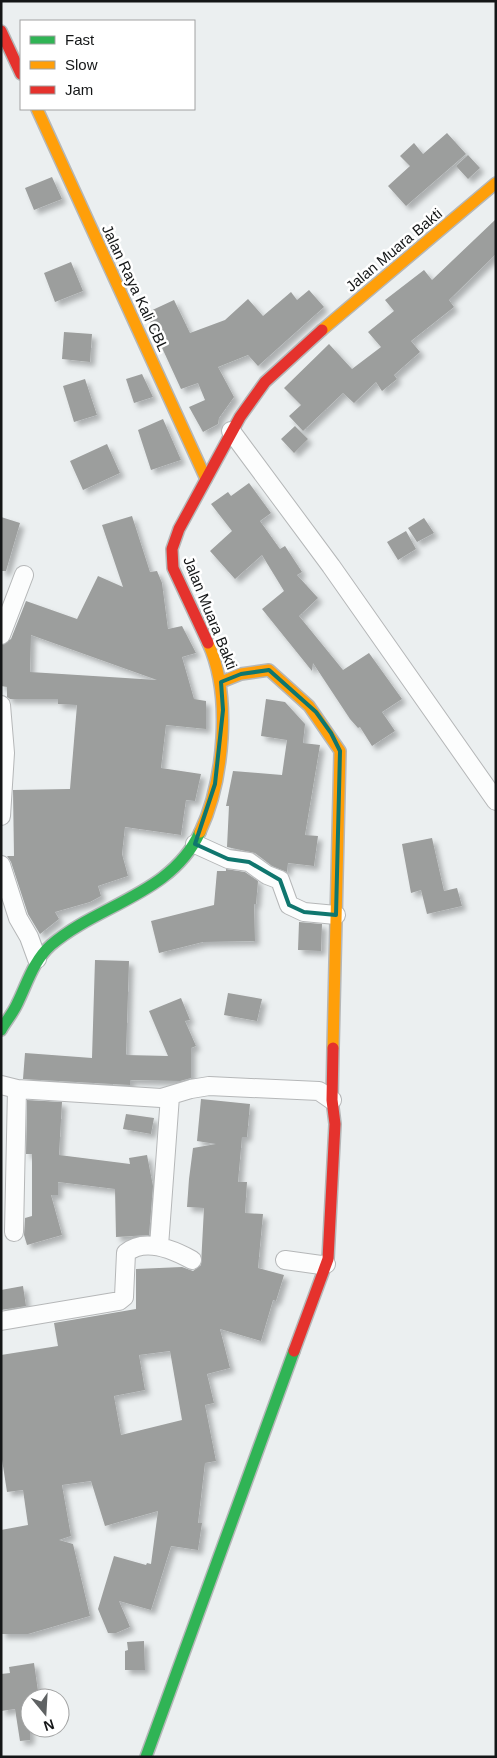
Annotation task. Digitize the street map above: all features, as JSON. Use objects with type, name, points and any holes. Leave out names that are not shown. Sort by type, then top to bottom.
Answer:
[{"type":"street","points":[[1,31],[20,72]]},
{"type":"street","name":"Jalan Raya Kali CBL","points":[[37,110],[206,479]]},
{"type":"street","name":"Jalan Muara Bakti","points":[[1,1030],[16,1006],[37,959],[52,944],[76,928],[146,890],[178,865],[195,844],[215,784],[223,710],[221,682],[214,656],[172,566],[171,558],[176,539],[192,504],[231,431],[266,382],[313,338],[496,183]]},
{"type":"street","points":[[231,431],[331,566],[496,802]]},
{"type":"street","points":[[1,635],[24,575]]},
{"type":"street","points":[[146,1757],[328,1259],[334,1124],[332,1100],[340,751],[331,733],[316,712],[287,683],[269,670],[240,674],[221,682]]},
{"type":"street","points":[[1,706],[5,753],[1,816]]},
{"type":"street","points":[[195,844],[228,860],[249,862],[267,875],[280,880],[289,905],[304,912],[336,915]]},
{"type":"street","points":[[1,865],[18,918],[29,937],[37,959]]},
{"type":"street","points":[[14,1232],[9,1087],[161,1098],[192,1088],[209,1086],[319,1091],[332,1100]]},
{"type":"street","points":[[159,1246],[170,1096]]},
{"type":"street","points":[[1,1321],[119,1301],[124,1297],[126,1291],[126,1253],[131,1249],[159,1246],[192,1260]]},
{"type":"street","points":[[285,1260],[326,1264]]},
{"type":"highlighted area","points":[[269,670],[316,712],[331,733],[340,751],[336,915],[304,912],[289,905],[280,880],[249,862],[228,859],[195,844],[215,784],[223,710],[221,682],[241,674]]},
{"type":"building","points":[[447,133],[466,154],[406,206],[388,186],[410,166],[400,156],[414,143],[423,154]]},
{"type":"building","points":[[468,155],[480,168],[468,179],[456,166]]},
{"type":"building","points":[[52,177],[62,199],[34,210],[25,188]]},
{"type":"building","points":[[496,219],[496,254],[449,300],[454,307],[411,341],[420,352],[394,375],[397,379],[382,391],[376,382],[354,403],[343,393],[303,431],[289,416],[301,405],[284,388],[329,344],[352,369],[381,347],[368,332],[394,311],[385,300],[424,270],[432,280]]},
{"type":"building","points":[[71,262],[83,291],[55,302],[44,273]]},
{"type":"building","points":[[309,290],[324,307],[258,366],[248,355],[218,367],[234,397],[219,418],[218,424],[203,432],[189,407],[205,400],[198,383],[181,389],[146,313],[174,300],[190,333],[225,320],[248,299],[263,316],[291,292],[297,300]]},
{"type":"building","points":[[64,332],[92,334],[90,362],[62,359]]},
{"type":"building","points":[[142,374],[153,397],[134,403],[126,379]]},
{"type":"building","points":[[85,379],[97,415],[74,422],[63,386]]},
{"type":"building","points":[[163,419],[181,460],[151,470],[138,430]]},
{"type":"building","points":[[295,426],[308,439],[294,453],[281,439]]},
{"type":"building","points":[[107,444],[120,473],[83,490],[70,461]]},
{"type":"building","points":[[249,483],[271,513],[260,521],[280,549],[285,546],[302,572],[297,575],[318,598],[299,616],[343,670],[369,653],[402,699],[382,712],[395,731],[372,746],[360,727],[358,728],[350,719],[313,663],[312,671],[262,609],[284,591],[262,555],[235,579],[210,551],[232,531],[211,504],[228,492],[231,496]]},
{"type":"building","points":[[132,516],[150,572],[157,571],[162,583],[168,629],[182,626],[196,653],[182,657],[194,699],[206,701],[206,729],[166,725],[161,768],[201,774],[195,801],[186,800],[181,835],[125,827],[122,854],[128,876],[98,886],[101,896],[90,902],[55,912],[59,919],[40,934],[28,914],[11,862],[7,856],[14,856],[13,790],[70,789],[77,705],[58,704],[58,699],[10,699],[7,697],[7,687],[1,686],[1,645],[11,639],[26,601],[77,619],[98,576],[123,587],[102,525]],"holes":[[[31,635],[157,680],[30,672]]]},
{"type":"building","points":[[1,517],[20,523],[6,571],[1,571]]},
{"type":"building","points":[[424,518],[434,533],[417,542],[408,528]]},
{"type":"building","points":[[406,531],[416,549],[398,560],[387,542]]},
{"type":"building","points":[[266,699],[285,702],[305,724],[303,743],[320,745],[305,835],[318,836],[314,866],[288,863],[287,872],[272,866],[255,853],[227,847],[229,806],[226,806],[233,771],[282,775],[287,740],[261,736]]},
{"type":"building","points":[[432,838],[444,891],[457,888],[462,906],[427,914],[421,890],[411,893],[402,844]]},
{"type":"building","points":[[226,869],[245,872],[258,881],[256,904],[254,904],[255,941],[203,942],[159,953],[151,921],[214,905],[217,871],[226,871]]},
{"type":"building","points":[[299,922],[322,924],[321,951],[298,950]]},
{"type":"building","points":[[95,960],[129,961],[126,1055],[168,1056],[149,1011],[181,998],[190,1020],[185,1021],[196,1046],[191,1048],[191,1078],[180,1081],[130,1080],[130,1085],[23,1079],[25,1053],[92,1058]]},
{"type":"building","points":[[228,993],[262,999],[257,1021],[224,1015]]},
{"type":"building","points":[[201,1099],[250,1104],[247,1137],[242,1137],[238,1182],[247,1182],[245,1213],[263,1214],[258,1268],[284,1275],[276,1301],[273,1300],[261,1341],[220,1329],[230,1368],[207,1374],[214,1403],[205,1405],[216,1461],[205,1463],[198,1523],[202,1523],[198,1550],[171,1546],[151,1610],[119,1601],[130,1627],[116,1633],[108,1633],[98,1609],[114,1556],[146,1565],[147,1563],[151,1564],[158,1511],[105,1526],[91,1481],[62,1485],[71,1536],[59,1540],[73,1544],[90,1616],[28,1634],[1,1634],[1,1530],[28,1525],[23,1490],[7,1492],[1,1453],[1,1355],[58,1346],[54,1323],[136,1309],[136,1269],[182,1267],[193,1271],[201,1265],[204,1208],[187,1207],[189,1179],[193,1148],[216,1144],[197,1141]],"holes":[[[170,1351],[182,1420],[121,1435],[114,1396],[145,1390],[139,1355]]]},
{"type":"building","points":[[27,1100],[62,1102],[59,1155],[130,1164],[129,1158],[147,1155],[153,1186],[149,1235],[116,1237],[115,1189],[58,1182],[58,1195],[51,1195],[62,1235],[27,1245],[24,1235],[25,1218],[32,1216],[32,1154],[26,1154]]},
{"type":"building","points":[[126,1114],[154,1118],[151,1134],[123,1129]]},
{"type":"building","points":[[23,1286],[26,1306],[1,1310],[1,1290]]},
{"type":"building","points":[[144,1641],[145,1670],[125,1670],[125,1651],[128,1650],[127,1642]]},
{"type":"building","points":[[34,1663],[38,1688],[20,1688],[20,1738],[30,1738],[30,1740],[20,1741],[15,1709],[1,1711],[1,1674],[10,1673],[9,1667]]},
{"type":"traffic: fast","points":[[1,1030],[15,1007],[35,965],[51,945],[70,931],[133,896],[172,870],[188,853],[200,832]]},
{"type":"traffic: fast","points":[[146,1757],[294,1351]]},
{"type":"traffic: slow","points":[[37,110],[206,479]]},
{"type":"traffic: slow","points":[[322,330],[496,183]]},
{"type":"traffic: slow","points":[[200,832],[215,788],[222,738],[220,687],[216,664],[208,643]]},
{"type":"traffic: slow","points":[[221,682],[241,674],[269,670],[309,706],[340,751],[333,1048]]},
{"type":"traffic: jam","points":[[1,31],[20,72]]},
{"type":"traffic: jam","points":[[208,643],[173,568],[172,549],[179,529],[240,417],[265,382],[322,330]]},
{"type":"traffic: jam","points":[[294,1351],[328,1259],[335,1124],[332,1100],[333,1048]]}]
